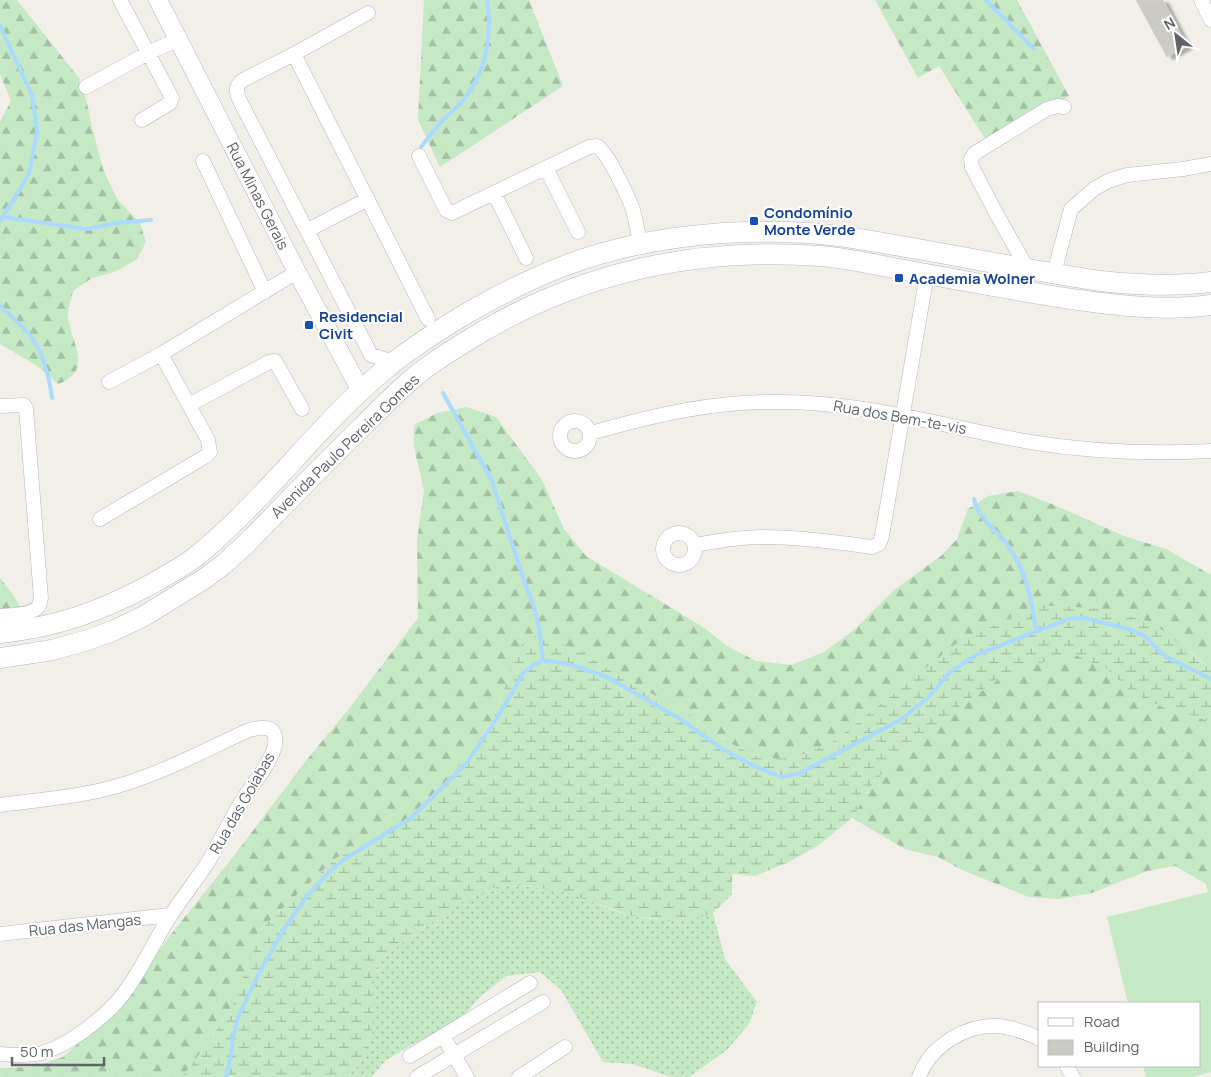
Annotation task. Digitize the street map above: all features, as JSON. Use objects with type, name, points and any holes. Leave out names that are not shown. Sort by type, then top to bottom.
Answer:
[{"type":"main road","name":"Avenida Paulo Pereira Gomes","points":[[0,633],[52,625],[78,618],[119,601],[180,568],[193,559],[232,524],[361,391],[390,365],[437,332],[523,283],[568,264],[640,245],[680,238],[736,232],[809,233],[876,242],[1101,281],[1184,285],[1211,282]]},
{"type":"main road","name":"Avenida Paulo Pereira Gomes","points":[[0,658],[52,650],[101,636],[144,616],[204,579],[247,543],[379,410],[421,372],[449,352],[492,326],[553,296],[597,280],[687,260],[719,256],[778,254],[821,256],[1035,294],[1120,306],[1161,308],[1211,305]]},
{"type":"street","points":[[120,0],[172,98],[172,101],[142,120]]},
{"type":"street","name":"Rua Minas Gerais","points":[[158,0],[297,272],[361,391]]},
{"type":"street","points":[[1202,1],[1211,20]]},
{"type":"street","points":[[368,13],[243,80],[238,83],[236,91],[371,355],[384,358],[390,365]]},
{"type":"street","points":[[86,87],[148,53],[179,39]]},
{"type":"street","points":[[294,54],[428,319]]},
{"type":"street","points":[[1027,268],[996,215],[972,167],[971,159],[976,153],[1047,109],[1058,106],[1064,107]]},
{"type":"street","points":[[419,156],[449,212],[452,213],[589,146],[600,147],[617,176],[633,210],[640,245]]},
{"type":"street","points":[[203,161],[265,292]]},
{"type":"street","points":[[1054,273],[1071,209],[1094,189],[1108,181],[1127,176],[1211,164]]},
{"type":"street","points":[[546,168],[578,232]]},
{"type":"street","points":[[494,193],[526,258]]},
{"type":"street","points":[[308,230],[368,199]]},
{"type":"street","points":[[109,382],[161,354],[297,272]]},
{"type":"street","points":[[695,545],[760,537],[804,538],[876,547],[882,536],[927,274]]},
{"type":"street","points":[[100,519],[210,452],[208,440],[161,354]]},
{"type":"street","points":[[189,405],[275,361],[302,409]]},
{"type":"street","name":"Rua dos Bem-te-vis","points":[[591,433],[652,416],[699,406],[742,402],[781,402],[827,404],[903,416],[1031,442],[1099,451],[1160,453],[1211,451]]},
{"type":"street","points":[[0,406],[24,405],[26,409],[41,598],[39,606],[33,610],[0,616]]},
{"type":"street","name":"Rua das Goiabas","points":[[0,805],[94,792],[115,787],[144,777],[250,730],[268,728],[274,732],[276,744],[268,761],[208,862],[170,915],[127,988],[112,1007],[75,1037],[56,1047],[40,1053],[0,1054]]},
{"type":"street","name":"Rua das Mangas","points":[[0,934],[170,915]]},
{"type":"street","points":[[410,1056],[530,983]]},
{"type":"street","points":[[417,1077],[543,1002]]},
{"type":"street","points":[[919,1077],[921,1070],[935,1052],[953,1038],[975,1029],[998,1026],[1020,1030],[1038,1038]]},
{"type":"street","points":[[443,1036],[467,1077]]},
{"type":"street","points":[[519,1077],[566,1047]]},
{"type":"green space","points":[[0,0],[17,0],[79,78],[103,169],[117,199],[140,223],[146,242],[137,259],[117,271],[92,278],[73,291],[68,317],[78,355],[78,364],[75,372],[69,378],[58,384],[39,367],[0,344],[0,122],[11,101],[0,74]]},
{"type":"green space","points":[[424,0],[529,0],[563,86],[440,167],[418,120]]},
{"type":"green space","points":[[875,0],[1017,0],[1069,96],[986,140],[939,66],[918,78]]},
{"type":"green space","points":[[466,407],[496,417],[542,480],[564,529],[586,556],[706,629],[727,646],[756,661],[791,665],[824,652],[854,630],[894,590],[941,556],[957,539],[968,509],[988,496],[1018,491],[1124,536],[1166,549],[1211,575],[1211,669],[1190,651],[956,644],[834,741],[801,755],[779,759],[761,758],[730,743],[704,727],[689,714],[628,681],[579,651],[521,645],[492,721],[450,778],[397,831],[336,858],[262,928],[231,1010],[187,1071],[178,1077],[0,1077],[0,1068],[32,1067],[63,1057],[114,1011],[172,933],[418,618],[417,541],[424,490],[414,447],[414,425],[437,413]]},
{"type":"green space","points":[[0,578],[13,595],[22,610],[0,614]]},
{"type":"green space","points":[[1036,605],[1094,608],[1152,622],[1211,669],[1211,722],[1164,708],[1131,692],[1107,669],[1073,654],[1037,664],[998,680],[965,702],[913,744],[872,785],[852,818],[819,845],[789,862],[755,876],[732,874],[732,894],[713,913],[693,919],[671,921],[632,916],[564,892],[528,886],[499,886],[468,898],[383,958],[371,980],[374,999],[372,1034],[358,1066],[346,1077],[178,1077],[187,1071],[231,1010],[262,928],[336,858],[397,831],[450,778],[492,721],[521,645],[535,636],[579,651],[628,681],[689,714],[704,727],[730,743],[761,758],[779,759],[801,755],[834,741],[956,644]]},
{"type":"green space","points":[[1072,653],[1107,669],[1131,692],[1211,722],[1211,905],[1206,884],[1175,866],[1147,871],[1092,893],[1059,899],[1029,897],[962,870],[938,857],[905,849],[852,818],[872,785],[888,768],[913,744],[965,702],[998,680],[1037,664]]},
{"type":"green space","points":[[499,886],[532,887],[564,892],[624,914],[643,918],[683,919],[713,913],[725,959],[757,1002],[749,1024],[727,1050],[689,1077],[671,1077],[633,1064],[603,1062],[561,990],[540,972],[506,976],[481,996],[462,1017],[385,1061],[372,1077],[346,1077],[358,1066],[374,999],[371,980],[383,958],[468,898]]},
{"type":"green space","points":[[1208,892],[1211,903],[1211,1072],[1193,1077],[1146,1077],[1143,1067],[1201,1067],[1201,1002],[1128,1002],[1107,917]]},
{"type":"building","points":[[1136,0],[1163,0],[1187,46],[1167,57]]},
{"type":"waterway","points":[[421,147],[443,120],[465,98],[478,76],[483,64],[488,39],[489,13],[487,0]]},
{"type":"waterway","points":[[986,0],[1033,48]]},
{"type":"waterway","points":[[0,26],[32,95],[37,131],[30,170],[0,221]]},
{"type":"waterway","points":[[3,217],[87,229],[116,223],[151,220]]},
{"type":"waterway","points":[[0,306],[25,329],[38,347],[47,372],[52,398]]},
{"type":"waterway","points":[[443,393],[492,481],[533,604],[539,628],[543,661]]},
{"type":"waterway","points":[[974,499],[979,512],[1006,543],[1018,563],[1030,596],[1036,631]]},
{"type":"waterway","points":[[226,1077],[238,1018],[258,975],[284,929],[307,896],[330,871],[345,859],[411,818],[466,764],[497,718],[524,672],[543,661],[572,665],[607,677],[680,719],[722,749],[754,766],[782,777],[800,773],[900,720],[929,697],[949,673],[976,655],[1068,619],[1085,618],[1132,630],[1146,637],[1168,658],[1211,679]]},
{"type":"place","name":"Condomínio Monte Verde","points":[[754,221]]},
{"type":"place","name":"Academia Wolner","points":[[899,278]]},
{"type":"place","name":"Residencial Civit","points":[[309,325]]}]
